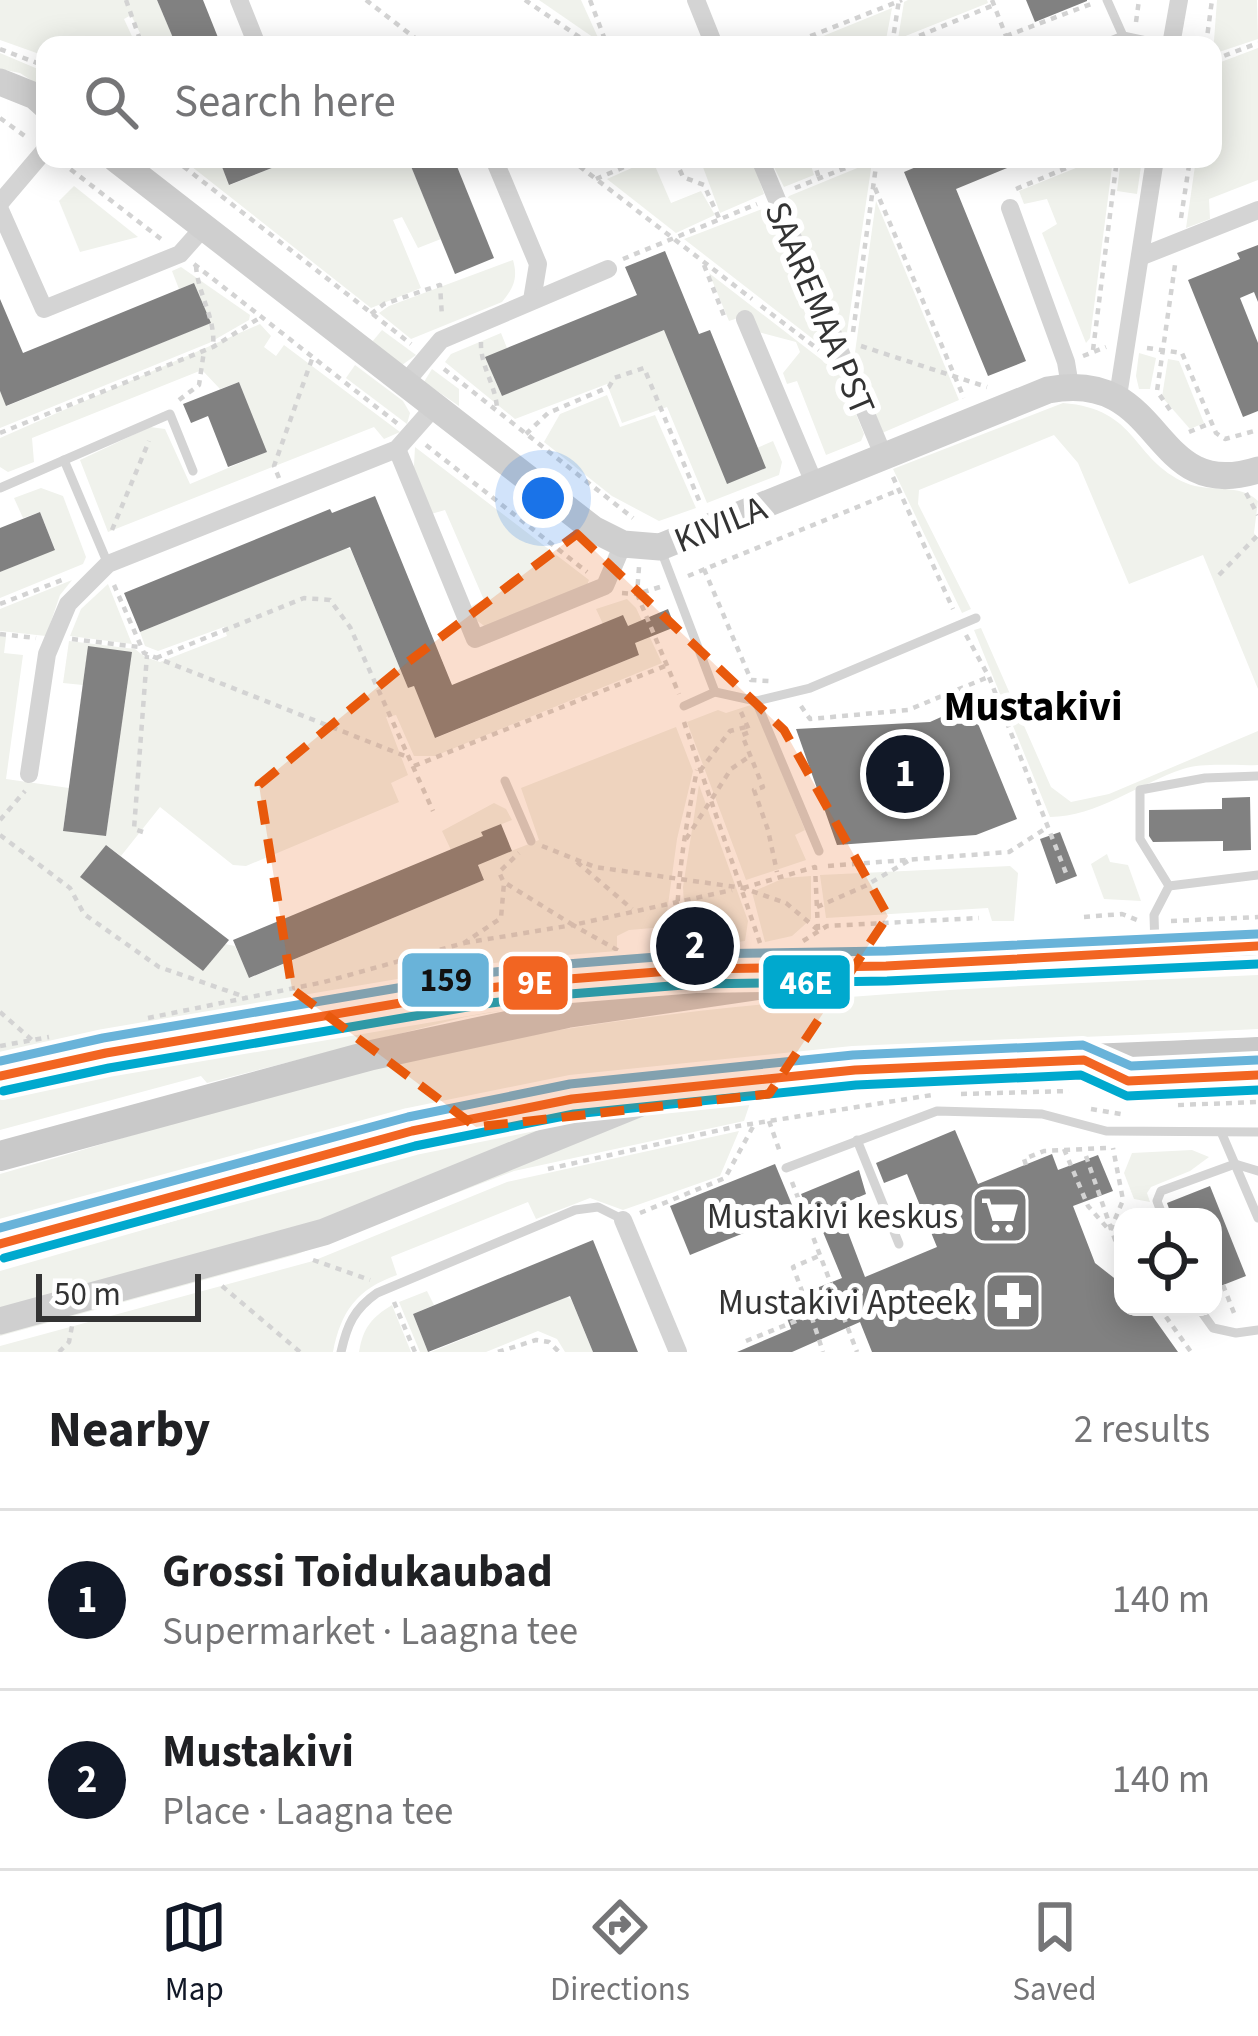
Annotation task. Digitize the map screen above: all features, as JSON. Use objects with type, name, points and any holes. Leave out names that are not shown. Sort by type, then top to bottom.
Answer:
[{"type":"main road","points":[[0,82],[36,97]]},
{"type":"main road","name":"KIVILA","points":[[133,168],[593,529],[641,546],[815,485],[1048,390],[1068,374],[1118,396]]},
{"type":"main road","points":[[1118,396],[1177,459],[1192,468],[1238,476],[1258,470]]},
{"type":"main road","points":[[0,1156],[254,1085],[567,1012],[886,966],[1154,937],[1251,948]]},
{"type":"main road","points":[[0,1076],[106,1053],[489,988],[695,969],[886,966]]},
{"type":"main road","points":[[0,1244],[431,1127],[572,1099],[855,1070],[1258,1052]]},
{"type":"main road","points":[[0,1321],[324,1232],[688,1084]]},
{"type":"street","points":[[238,0],[253,36]]},
{"type":"street","points":[[696,0],[710,36]]},
{"type":"street","points":[[1170,36],[1179,0]]},
{"type":"street","points":[[36,161],[0,207],[44,309],[188,260],[204,227]]},
{"type":"street","points":[[498,168],[538,264],[532,300]]},
{"type":"street","name":"SAAREMAA PST","points":[[764,168],[884,457]]},
{"type":"street","points":[[1118,396],[1154,168]]},
{"type":"street","points":[[1010,208],[1068,374]]},
{"type":"street","points":[[1140,257],[1258,210]]},
{"type":"street","points":[[405,383],[444,339],[608,269]]},
{"type":"street","points":[[745,319],[815,485]]},
{"type":"street","points":[[31,780],[46,654],[68,604],[109,571],[397,449],[435,406]]},
{"type":"street","points":[[397,449],[475,639],[605,586],[641,546]]},
{"type":"street","points":[[623,1220],[678,1352]]},
{"type":"lane","points":[[1105,0],[1123,36]]},
{"type":"lane","points":[[0,488],[164,417],[194,471]]},
{"type":"lane","points":[[64,460],[109,571]]},
{"type":"lane","points":[[641,546],[670,584],[715,692]]},
{"type":"lane","points":[[684,706],[715,692],[756,700],[811,688],[976,618]]},
{"type":"lane","points":[[756,700],[820,851]]},
{"type":"lane","points":[[1154,937],[1168,886],[1141,839],[1140,790],[1205,778],[1258,776]]},
{"type":"lane","points":[[506,781],[531,841]]},
{"type":"lane","points":[[1168,886],[1258,875]]},
{"type":"lane","points":[[1084,1060],[1127,1081],[1258,1075]]},
{"type":"lane","points":[[786,1168],[937,1111],[1042,1114],[1106,1131],[1258,1132]]},
{"type":"lane","points":[[1222,1134],[1258,1218]]},
{"type":"lane","points":[[857,1140],[899,1244]]},
{"type":"lane","points":[[1160,1208],[1161,1191],[1235,1164],[1258,1171]]},
{"type":"lane","points":[[341,1352],[346,1326],[359,1306],[388,1287],[575,1210],[598,1208],[623,1220]]},
{"type":"lane","points":[[1205,1316],[1214,1328],[1236,1333],[1258,1330]]},
{"type":"path","points":[[126,0],[139,36]]},
{"type":"path","points":[[366,0],[412,36]]},
{"type":"path","points":[[525,0],[578,36]]},
{"type":"path","points":[[590,0],[604,36]]},
{"type":"path","points":[[810,36],[900,0],[896,36]]},
{"type":"path","points":[[916,36],[993,2],[1006,36],[1105,0]]},
{"type":"path","points":[[1207,36],[1212,0]]},
{"type":"path","points":[[1222,57],[1258,43]]},
{"type":"path","points":[[0,49],[36,63]]},
{"type":"path","points":[[0,118],[36,144]]},
{"type":"path","points":[[68,168],[605,586],[623,594],[670,584],[899,490]]},
{"type":"path","points":[[582,168],[848,372]]},
{"type":"path","points":[[596,179],[622,168]]},
{"type":"path","points":[[679,168],[683,177],[704,185],[720,219]]},
{"type":"path","points":[[816,168],[819,178]]},
{"type":"path","points":[[608,269],[845,168]]},
{"type":"path","points":[[876,168],[852,342],[999,390],[982,397]]},
{"type":"path","points":[[1010,208],[1003,194],[1066,168]]},
{"type":"path","points":[[1093,352],[1116,168]]},
{"type":"path","points":[[1174,415],[1157,391],[1189,168]]},
{"type":"path","points":[[186,169],[643,526],[637,594],[684,706],[684,728],[762,949]]},
{"type":"path","points":[[873,185],[966,403]]},
{"type":"path","points":[[188,260],[215,330],[213,347]]},
{"type":"path","points":[[370,314],[384,304],[440,285],[444,339]]},
{"type":"path","points":[[0,433],[213,347],[261,317]]},
{"type":"path","points":[[482,322],[481,357],[497,411]]},
{"type":"path","points":[[1068,374],[1093,352],[1114,344],[1182,353],[1216,433],[1225,440],[1258,430]]},
{"type":"path","points":[[204,351],[199,385],[164,417],[109,571],[142,648],[148,655],[410,758]]},
{"type":"path","points":[[286,494],[274,466],[313,358]]},
{"type":"path","points":[[526,434],[548,412],[609,388],[614,377],[644,368],[703,510]]},
{"type":"path","points":[[1189,432],[1211,423]]},
{"type":"path","points":[[1219,574],[1258,535]]},
{"type":"path","points":[[704,569],[751,680],[783,682],[810,719],[908,710],[988,677]]},
{"type":"path","points":[[0,604],[71,576]]},
{"type":"path","points":[[156,658],[304,598],[330,600],[350,627],[433,811]]},
{"type":"path","points":[[938,619],[954,613]]},
{"type":"path","points":[[71,622],[67,638],[142,648]]},
{"type":"path","points":[[2,635],[52,639]]},
{"type":"path","points":[[142,832],[134,829],[148,655]]},
{"type":"path","points":[[413,766],[667,665]]},
{"type":"path","points":[[734,696],[749,732],[742,735],[763,787],[754,790],[778,875]]},
{"type":"path","points":[[677,954],[683,843],[699,768],[730,731],[747,727]]},
{"type":"path","points":[[683,843],[731,770],[751,756]]},
{"type":"path","points":[[0,820],[31,780]]},
{"type":"path","points":[[1043,815],[1066,873]]},
{"type":"path","points":[[145,1019],[324,982],[464,943],[743,888],[815,867],[1009,852],[1048,827]]},
{"type":"path","points":[[0,835],[70,889],[84,914],[159,967],[247,998]]},
{"type":"path","points":[[464,943],[501,918],[504,883],[499,872],[531,841],[595,868],[743,888],[785,903],[818,930],[815,867],[820,851]]},
{"type":"path","points":[[573,858],[633,910]]},
{"type":"path","points":[[817,907],[910,860]]},
{"type":"path","points":[[504,883],[617,950]]},
{"type":"path","points":[[1084,917],[1121,914],[1154,937],[1258,916]]},
{"type":"path","points":[[827,926],[979,918]]},
{"type":"path","points":[[0,1012],[32,1040]]},
{"type":"path","points":[[0,1046],[55,1036]]},
{"type":"path","points":[[537,1172],[755,1123],[926,1095],[1069,1091]]},
{"type":"path","points":[[995,1094],[1041,1101]]},
{"type":"path","points":[[1178,1106],[1258,1102]]},
{"type":"path","points":[[1087,1108],[1132,1115]]},
{"type":"path","points":[[769,1121],[857,1352]]},
{"type":"path","points":[[623,1220],[725,1178],[755,1123]]},
{"type":"path","points":[[1026,1165],[1024,1159],[1064,1149],[1134,1147]]},
{"type":"path","points":[[1109,1231],[1124,1201],[1112,1148]]},
{"type":"path","points":[[1064,1149],[1088,1206],[1109,1231]]},
{"type":"path","points":[[1086,1156],[1103,1196],[1114,1242]]},
{"type":"path","points":[[325,1251],[305,1258],[388,1287],[415,1352]]},
{"type":"path","points":[[820,1256],[793,1267],[823,1352]]},
{"type":"path","points":[[232,1281],[220,1284],[300,1352]]},
{"type":"path","points":[[1214,1328],[1218,1319],[1234,1313],[1223,1285]]},
{"type":"path","points":[[746,1341],[811,1316]]},
{"type":"path","points":[[1165,1316],[1189,1351]]},
{"type":"path","points":[[55,1328],[73,1323],[70,1342],[59,1352]]},
{"type":"path","points":[[498,1352],[536,1340],[549,1342],[559,1352]]},
{"type":"highlighted area","points":[[577,534],[784,730],[888,916],[769,1094],[476,1127],[292,989],[259,785],[408,662]]},
{"type":"shaded area","points":[[0,0],[157,0],[172,36],[142,36],[131,15],[124,19],[132,36],[36,36],[36,53],[0,40]]},
{"type":"shaded area","points":[[539,0],[581,0],[597,36]]},
{"type":"shaded area","points":[[987,0],[988,3],[898,36],[904,2]]},
{"type":"shaded area","points":[[1217,0],[1257,0],[1258,39],[1222,51],[1222,36],[1214,36]]},
{"type":"shaded area","points":[[892,8],[887,36],[823,36]]},
{"type":"shaded area","points":[[1258,48],[1258,180],[1209,199],[1210,219],[1186,228],[1195,168],[1222,168],[1222,62]]},
{"type":"shaded area","points":[[0,53],[36,68],[36,83],[20,73],[0,69]]},
{"type":"shaded area","points":[[193,168],[223,168],[230,185],[272,168],[412,168],[441,239],[418,248],[402,217],[393,220],[421,288],[371,308]]},
{"type":"shaded area","points":[[632,168],[656,168],[671,203],[701,191],[715,215],[676,233],[607,179]]},
{"type":"shaded area","points":[[703,168],[755,168],[764,194],[720,213]]},
{"type":"shaded area","points":[[774,168],[812,168],[814,175],[784,187]]},
{"type":"shaded area","points":[[857,168],[871,168],[845,346],[786,201]]},
{"type":"shaded area","points":[[1076,168],[1112,168],[1086,343],[1042,233],[1057,224],[1047,199],[1024,204],[1019,191]]},
{"type":"shaded area","points":[[1120,168],[1141,168],[1137,194],[1117,191]]},
{"type":"shaded area","points":[[74,186],[138,237],[80,252],[59,201]]},
{"type":"shaded area","points":[[876,201],[959,400],[882,433],[853,367]]},
{"type":"shaded area","points":[[770,206],[831,353],[684,239]]},
{"type":"shaded area","points":[[513,260],[514,282],[502,302],[411,339],[379,313],[389,306]]},
{"type":"shaded area","points":[[181,267],[250,315],[249,320],[209,343],[0,428],[0,391],[7,406],[210,323],[194,283],[179,289],[172,271]]},
{"type":"shaded area","points":[[709,273],[840,374],[864,434],[861,441],[826,455],[797,381],[787,384],[783,373],[800,352],[796,342],[755,331],[747,315],[729,321]]},
{"type":"shaded area","points":[[260,324],[271,336],[264,347],[276,356],[284,345],[400,432],[384,439],[374,427],[108,532],[80,460],[150,427],[165,429],[190,484],[266,452],[239,382],[220,389],[202,370],[32,438],[34,462],[8,472],[0,467],[0,438]]},
{"type":"shaded area","points":[[674,326],[727,483],[765,468],[757,448],[773,441],[782,462],[779,475],[707,503],[667,407],[622,423],[607,384],[515,419],[445,362],[451,354],[501,333],[507,348],[486,358],[502,396]]},
{"type":"shaded area","points":[[382,330],[416,355],[402,365],[372,342]]},
{"type":"shaded area","points":[[1139,353],[1156,358],[1150,389],[1139,389]]},
{"type":"shaded area","points":[[1168,359],[1179,361],[1204,423],[1190,429],[1162,397]]},
{"type":"shaded area","points":[[355,365],[403,401],[410,413],[407,424],[346,378]]},
{"type":"shaded area","points":[[432,369],[459,389],[459,406],[424,382]]},
{"type":"shaded area","points":[[607,395],[620,427],[655,415],[696,508],[659,521],[612,496],[544,442],[560,414]]},
{"type":"shaded area","points":[[1063,403],[1107,415],[1154,461],[1186,483],[1243,492],[1258,501],[1254,533],[1258,539],[1258,689],[1203,555],[1129,584],[1078,463],[1054,435],[919,490],[918,504],[971,609],[962,613],[893,469]]},
{"type":"shaded area","points":[[415,447],[589,580],[587,585],[487,628],[475,619],[469,607],[484,600],[445,510],[431,514],[413,484]]},
{"type":"shaded area","points":[[41,488],[63,496],[86,557],[83,564],[0,598],[0,572],[55,549],[40,512],[23,518],[14,498]]},
{"type":"shaded area","points":[[346,548],[351,550],[408,688],[414,686],[436,738],[639,655],[623,616],[603,624],[596,609],[627,599],[662,663],[435,756],[414,756],[396,715],[386,717],[408,775],[391,783],[399,802],[246,866],[233,865],[160,807],[121,856],[106,845],[81,877],[203,971],[225,944],[235,946],[250,978],[484,880],[470,843],[451,850],[442,831],[494,803],[506,809],[512,820],[482,832],[493,858],[539,840],[521,788],[676,727],[693,771],[677,839],[665,927],[629,930],[617,936],[617,962],[384,989],[0,1060],[0,636],[6,637],[4,653],[23,655],[6,779],[69,788],[63,830],[106,836],[131,653],[83,685],[63,683],[69,641],[135,649],[160,662],[227,636],[224,627],[158,651],[145,646],[140,632]]},
{"type":"shaded area","points":[[72,580],[60,595],[46,636],[0,631],[0,609]]},
{"type":"shaded area","points":[[108,584],[132,644],[70,636],[81,609]]},
{"type":"shaded area","points":[[981,628],[1051,787],[1071,802],[1109,794],[1258,731],[1258,765],[1183,769],[1101,806],[1050,817],[974,630]]},
{"type":"shaded area","points":[[754,704],[805,830],[795,835],[806,860],[746,880],[687,722]]},
{"type":"shaded area","points":[[699,785],[748,921],[745,941],[707,946],[685,922],[683,887]]},
{"type":"shaded area","points":[[1107,854],[1110,862],[1128,865],[1141,901],[1104,899],[1091,864]]},
{"type":"shaded area","points":[[1010,866],[1018,873],[1014,921],[992,921],[988,908],[826,918],[820,875]]},
{"type":"shaded area","points":[[811,876],[811,919],[792,936],[765,942],[752,892],[784,878]]},
{"type":"shaded area","points":[[1258,975],[1258,1029],[803,1053],[652,1069],[405,1115],[0,1226],[0,1174],[275,1094],[483,1044],[641,1018],[817,999]]},
{"type":"shaded area","points":[[546,995],[547,1003],[465,1017],[207,1083],[201,1076],[0,1130],[0,1090],[359,1023]]},
{"type":"shaded area","points":[[751,1100],[744,1121],[514,1171],[295,1255],[0,1336],[0,1330],[635,1116]]},
{"type":"shaded area","points":[[578,1112],[358,1209],[0,1313],[0,1271],[355,1169],[383,1154]]},
{"type":"shaded area","points":[[739,1131],[720,1176],[623,1210],[590,1198],[536,1219],[528,1202],[391,1257],[397,1275],[371,1287],[353,1303],[333,1352],[0,1352],[0,1346],[313,1261],[507,1182]]},
{"type":"shaded area","points":[[1192,1150],[1209,1157],[1190,1171],[1151,1187],[1150,1202],[1134,1199],[1124,1173],[1132,1153]]},
{"type":"shaded area","points":[[427,1291],[434,1305],[413,1314],[428,1352],[420,1352],[399,1302]]},
{"type":"shaded area","points":[[567,1297],[593,1352],[565,1352],[557,1339],[538,1331],[486,1352],[431,1352]]},
{"type":"shaded area","points":[[392,1305],[411,1352],[359,1352],[369,1324]]},
{"type":"building","points":[[157,0],[203,0],[217,36],[172,36]]},
{"type":"building","points":[[1026,0],[1087,0],[1087,1],[1035,22]]},
{"type":"building","points":[[222,168],[272,168],[229,185]]},
{"type":"building","points":[[412,168],[458,168],[494,258],[455,274]]},
{"type":"building","points":[[914,168],[1007,168],[956,189],[1026,361],[988,376],[904,172]]},
{"type":"building","points":[[1258,245],[1258,302],[1254,292],[1240,298],[1258,343],[1258,411],[1243,417],[1188,280],[1240,259],[1237,253]]},
{"type":"building","points":[[665,251],[699,334],[710,330],[766,468],[727,484],[664,330],[502,396],[485,357],[637,295],[625,267]]},
{"type":"building","points":[[194,283],[211,323],[6,406],[0,391],[0,299],[23,353]]},
{"type":"building","points":[[239,382],[267,452],[228,467],[208,416],[191,423],[183,404]]},
{"type":"building","points":[[375,496],[452,685],[623,615],[628,626],[668,609],[675,627],[635,643],[639,655],[435,738],[414,686],[408,688],[350,547],[140,632],[124,593],[330,509],[332,513]]},
{"type":"building","points":[[40,512],[55,550],[0,572],[0,528]]},
{"type":"building","points":[[88,646],[132,652],[106,836],[63,831]]},
{"type":"building","points":[[970,704],[1017,819],[976,835],[837,845],[796,729],[930,722]]},
{"type":"building","points":[[1250,797],[1251,850],[1223,851],[1223,841],[1153,842],[1149,836],[1149,810],[1222,809],[1222,798]]},
{"type":"building","points":[[501,824],[512,851],[478,865],[484,880],[249,978],[233,940],[483,836],[481,832]]},
{"type":"building","points":[[1060,832],[1077,876],[1056,884],[1040,839]]},
{"type":"building","points":[[106,845],[229,940],[203,971],[80,877]]},
{"type":"building","name":"Mustakivi keskus","points":[[955,1130],[978,1184],[1052,1154],[1058,1170],[1098,1155],[1113,1191],[1073,1206],[1095,1263],[1114,1278],[1114,1316],[1152,1316],[1178,1352],[872,1352],[860,1322],[792,1352],[737,1352],[791,1329],[781,1302],[842,1278],[816,1215],[811,1217],[801,1194],[859,1170],[866,1194],[838,1206],[865,1277],[937,1247],[907,1174],[884,1183],[876,1163]]},
{"type":"building","points":[[775,1164],[795,1212],[690,1255],[670,1206]]},
{"type":"building","points":[[1210,1186],[1219,1208],[1169,1208],[1167,1203]]},
{"type":"building","points":[[1222,1216],[1246,1276],[1222,1285]]},
{"type":"building","points":[[593,1240],[638,1352],[593,1352],[570,1296],[428,1352],[413,1314]]},
{"type":"transit line","name":"159","points":[[0,1061],[103,1038],[486,973],[567,964],[695,954],[886,951],[1257,934]]},
{"type":"transit line","name":"9E","points":[[0,1076],[106,1053],[489,988],[569,979],[695,969],[886,966],[1258,946]]},
{"type":"transit line","name":"46E","points":[[3,1091],[109,1068],[491,1003],[570,994],[696,984],[887,981],[1258,964]]},
{"type":"transit line","name":"159","points":[[0,1228],[408,1117],[570,1084],[853,1055],[1083,1045],[1131,1066],[1257,1060]]},
{"type":"transit line","name":"9E","points":[[0,1244],[412,1131],[572,1099],[855,1070],[1084,1060],[1128,1081],[1258,1075]]},
{"type":"transit line","name":"46E","points":[[4,1258],[415,1146],[574,1114],[856,1085],[1081,1075],[1127,1096],[1258,1090]]},
{"type":"place","name":"Grossi Toidukaubad","points":[[905,774]]},
{"type":"place","name":"Mustakivi","points":[[695,946]]},
{"type":"place","name":"Mustakivi keskus","points":[[1000,1215]]},
{"type":"place","name":"Mustakivi Apteek","points":[[1013,1301]]},
{"type":"district","name":"Mustakivi","points":[[1033,705]]}]
